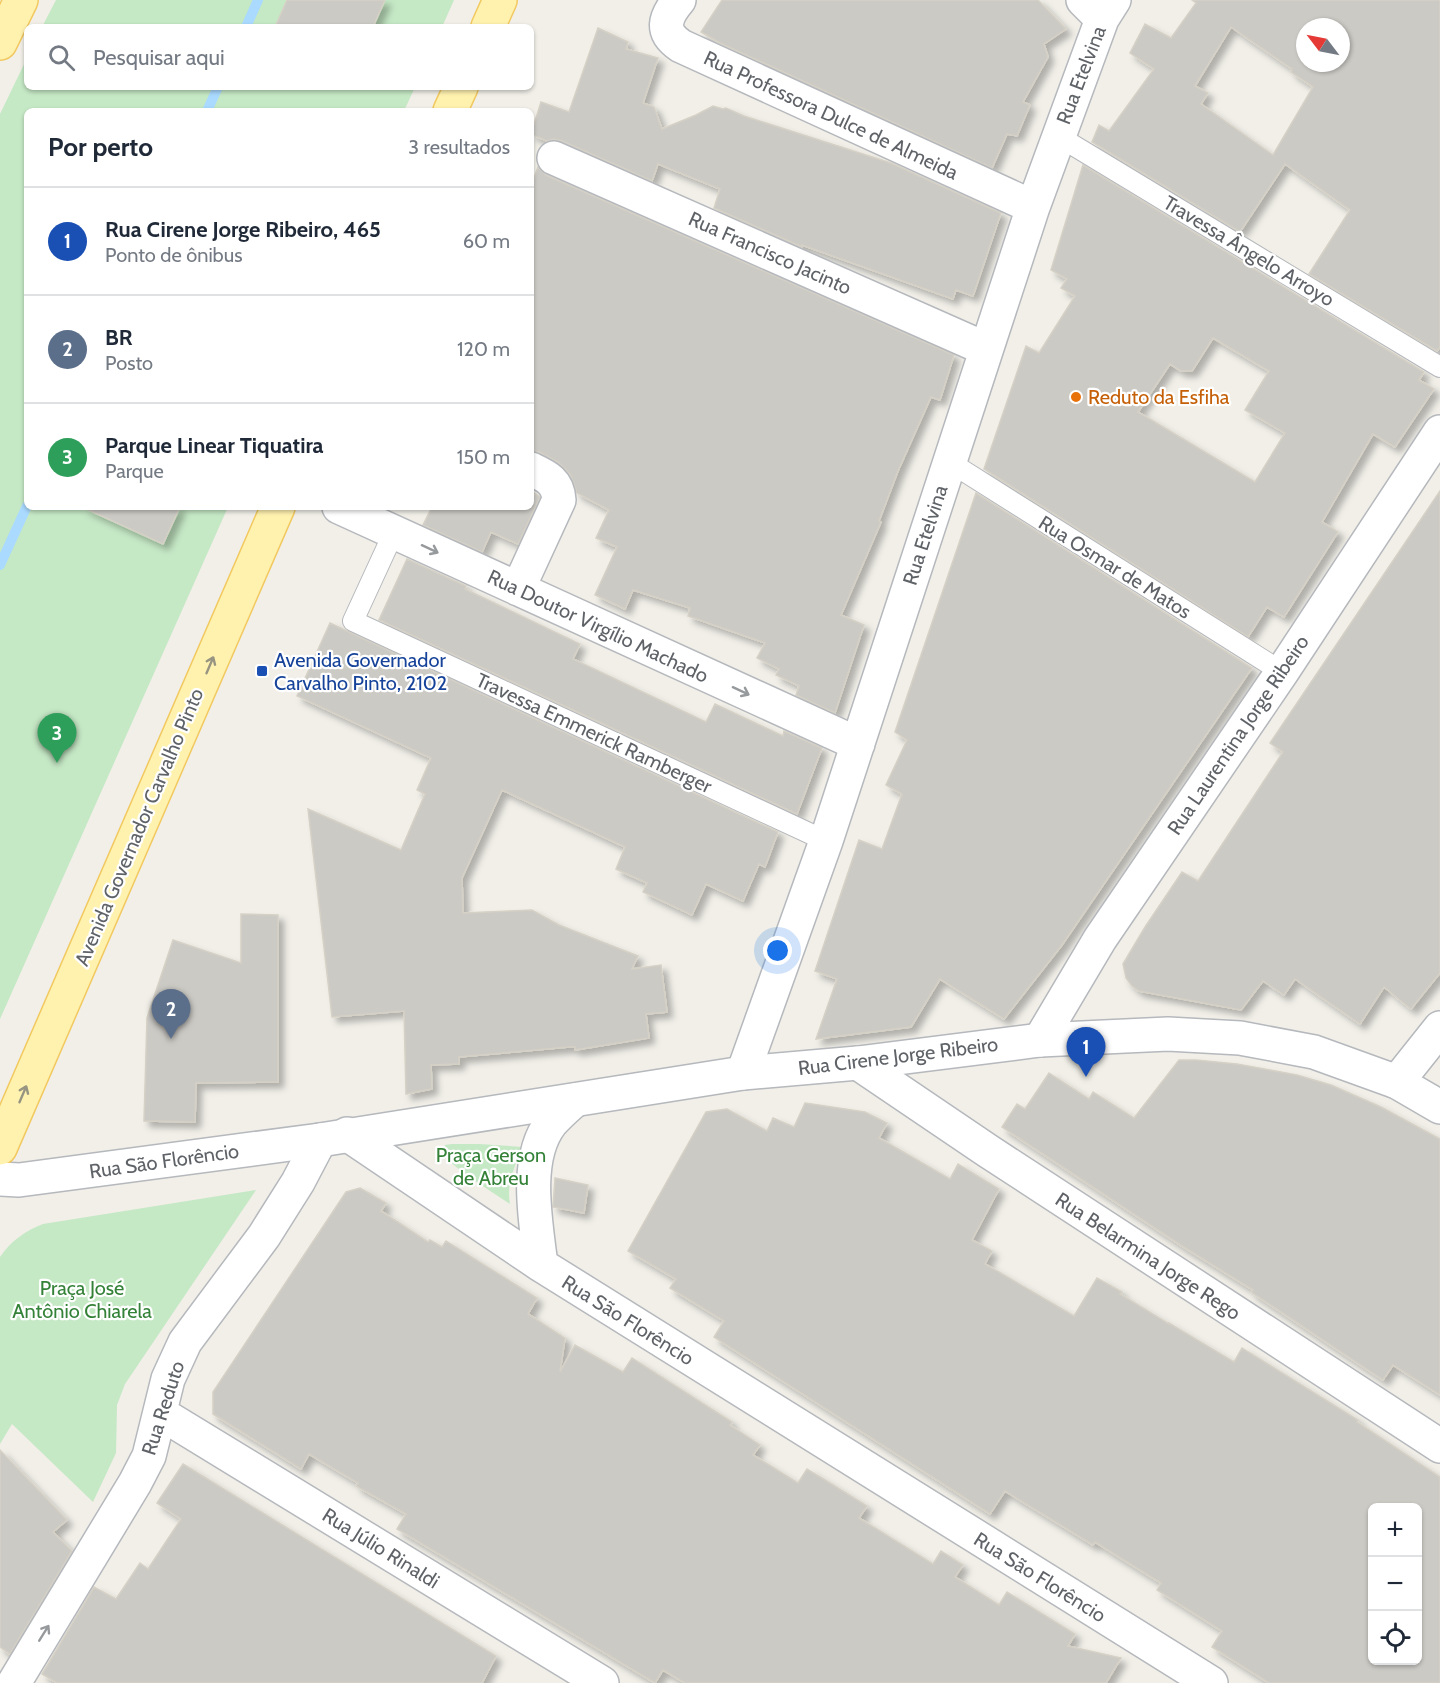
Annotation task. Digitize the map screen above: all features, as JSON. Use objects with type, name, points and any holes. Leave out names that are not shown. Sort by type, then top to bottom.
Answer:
[{"type":"main road","points":[[0,43],[21,0]]},
{"type":"main road","points":[[489,24],[500,0]]},
{"type":"main road","points":[[451,108],[460,90]]},
{"type":"main road","name":"Avenida Governador Carvalho Pinto","points":[[0,1148],[277,510]]},
{"type":"street","name":"Rua Professora Dulce de Almeida","points":[[679,0],[672,8],[666,30],[670,38],[681,46],[1033,207]]},
{"type":"street","name":"Rua Etelvina","points":[[743,1073],[826,841],[948,461],[1100,6]]},
{"type":"street","name":"Rua Francisco Jacinto","points":[[554,158],[986,349]]},
{"type":"street","name":"Rua Laurentina Jorge Ribeiro","points":[[1040,1040],[1100,939],[1282,672],[1440,432]]},
{"type":"street","points":[[518,589],[559,500],[559,491],[554,482],[534,471]]},
{"type":"street","name":"Rua Doutor Virgílio Machado","points":[[346,510],[858,744]]},
{"type":"street","points":[[1397,1082],[1440,1028]]},
{"type":"street","name":"Rua Cirene Jorge Ribeiro","points":[[333,1137],[743,1073],[858,1063],[1040,1040],[1168,1034],[1240,1038],[1314,1052],[1397,1082],[1440,1107]]},
{"type":"street","name":"Rua Belarmina Jorge Rego","points":[[858,1063],[998,1158],[1440,1446]]},
{"type":"street","points":[[541,1265],[536,1222],[534,1167],[540,1145],[550,1124],[575,1100]]},
{"type":"street","name":"Rua São Florêncio","points":[[0,1179],[19,1180],[333,1137],[1211,1683]]},
{"type":"street","name":"Rua Reduto","points":[[14,1683],[149,1456],[168,1378],[185,1342],[264,1236],[298,1182],[333,1137]]},
{"type":"street","name":"Rua Júlio Rinaldi","points":[[160,1413],[602,1683]]},
{"type":"lane","name":"Travessa Ângelo Arroyo","points":[[1058,136],[1440,367]]},
{"type":"lane","name":"Rua Osmar de Matos","points":[[948,461],[1282,672]]},
{"type":"lane","name":"Travessa Emmerick Ramberger","points":[[394,532],[353,621],[826,841]]},
{"type":"green space","points":[[56,0],[454,0],[443,24],[44,24]]},
{"type":"green space","points":[[24,64],[24,90],[414,90],[405,108],[24,108],[24,510],[227,510],[0,1019],[0,114]]},
{"type":"green space","name":"Praça Gerson de Abreu","points":[[445,1145],[523,1147],[510,1182],[510,1204],[466,1175],[443,1156]]},
{"type":"green space","name":"Praça José Antônio Chiarela","points":[[256,1190],[125,1384],[117,1405],[116,1453],[93,1502],[12,1424],[0,1444],[0,1257],[14,1241],[24,1233],[43,1224]]},
{"type":"building","points":[[287,0],[385,0],[374,24],[276,24]]},
{"type":"building","points":[[722,0],[1038,0],[1066,29],[1044,44],[1048,57],[1023,102],[1030,105],[1017,136],[1007,134],[992,168],[720,43],[701,32]]},
{"type":"building","points":[[1192,0],[1440,0],[1440,347],[1437,351],[1309,274],[1350,210],[1285,164],[1240,232],[1092,142],[1099,125],[1109,131],[1154,69],[1130,53],[1145,24],[1171,38],[1196,3]],"holes":[[[1231,27],[1292,69],[1291,72],[1313,87],[1273,155],[1201,104],[1208,93],[1195,86]]]},
{"type":"building","points":[[598,28],[628,42],[626,49],[658,58],[643,103],[654,107],[662,129],[713,106],[726,108],[744,116],[891,163],[1001,213],[973,296],[956,290],[953,299],[802,245],[802,247],[714,208],[720,189],[658,164],[652,181],[562,141],[553,139],[547,141],[534,135],[534,124],[541,102],[569,112]]},
{"type":"building","points":[[1083,165],[1424,372],[1419,380],[1434,389],[1395,447],[1373,434],[1322,522],[1338,532],[1284,617],[1267,607],[1248,637],[984,469],[1026,346],[1039,353],[1075,296],[1061,288],[1067,279],[1051,270]],"holes":[[[1213,338],[1269,371],[1245,410],[1285,433],[1255,482],[1138,412],[1170,364],[1181,371],[1192,371]]]},
{"type":"building","points":[[538,167],[546,175],[954,355],[940,400],[931,397],[898,471],[879,521],[881,522],[841,615],[864,625],[835,713],[796,695],[799,686],[776,675],[779,669],[757,658],[765,643],[688,616],[690,608],[633,590],[625,609],[595,595],[617,547],[596,538],[609,510],[577,493],[570,474],[558,462],[534,451],[534,178]]},
{"type":"building","points":[[1440,491],[1440,973],[1411,1009],[1384,987],[1360,1024],[1295,979],[1284,995],[1263,981],[1241,1010],[1139,991],[1126,978],[1123,964],[1145,927],[1182,872],[1198,881],[1283,752],[1270,743]]},
{"type":"building","points":[[534,492],[540,497],[534,510]]},
{"type":"building","points":[[976,493],[1252,668],[1062,945],[1004,1019],[940,979],[911,1027],[816,1039],[837,979],[815,971],[859,840],[882,849],[902,794],[886,785],[907,740],[895,732]]},
{"type":"building","points":[[89,510],[179,510],[163,544]]},
{"type":"building","points":[[430,510],[534,510],[518,544],[491,532],[482,552],[423,525]]},
{"type":"building","points":[[407,559],[580,644],[573,659],[706,722],[715,704],[783,736],[784,731],[822,748],[797,814],[379,620]]},
{"type":"building","points":[[330,623],[778,832],[765,867],[759,864],[743,901],[706,884],[692,915],[643,892],[647,883],[616,869],[625,847],[502,790],[462,878],[463,913],[532,910],[559,925],[638,956],[632,969],[661,965],[667,1012],[646,1014],[649,1038],[575,1050],[575,1047],[569,1047],[459,1057],[459,1064],[431,1065],[432,1089],[406,1094],[404,1011],[332,1017],[308,809],[401,850],[425,794],[417,790],[431,758],[297,696]]},
{"type":"building","points":[[241,914],[278,915],[278,1082],[196,1083],[195,1122],[144,1121],[147,1018],[173,940],[241,963]]},
{"type":"building","points":[[1179,1060],[1237,1064],[1297,1075],[1331,1085],[1381,1107],[1440,1139],[1440,1395],[1393,1365],[1383,1380],[1251,1292],[1253,1290],[1002,1127],[1017,1104],[1025,1109],[1049,1073],[1089,1099],[1093,1092],[1134,1118]]},
{"type":"building","points":[[805,1103],[865,1112],[887,1123],[879,1138],[950,1179],[958,1164],[999,1189],[972,1240],[992,1251],[985,1264],[1074,1316],[1097,1278],[1234,1362],[1242,1348],[1358,1420],[1357,1422],[1440,1477],[1440,1683],[1269,1683],[1212,1647],[1222,1631],[1157,1590],[1161,1583],[1095,1542],[1093,1545],[1005,1491],[990,1514],[714,1337],[724,1321],[670,1288],[676,1279],[628,1251],[706,1112],[727,1109],[767,1131],[773,1118],[794,1127]]},
{"type":"building","points":[[555,1178],[588,1185],[584,1213],[553,1207]]},
{"type":"building","points":[[360,1188],[386,1203],[381,1211],[428,1242],[430,1240],[442,1247],[446,1241],[537,1298],[528,1314],[565,1338],[560,1372],[575,1345],[623,1372],[632,1358],[732,1422],[730,1425],[760,1445],[753,1455],[798,1483],[807,1469],[867,1506],[859,1518],[933,1564],[941,1551],[963,1565],[955,1577],[999,1605],[1007,1592],[1075,1634],[1068,1646],[1121,1658],[1106,1683],[685,1683],[663,1670],[655,1683],[397,1529],[406,1514],[356,1486],[358,1483],[309,1454],[301,1469],[213,1414],[213,1392],[346,1192]]},
{"type":"building","points":[[0,1450],[67,1520],[53,1532],[72,1551],[10,1654],[0,1647]]},
{"type":"building","points":[[183,1464],[496,1656],[482,1683],[57,1683],[42,1674],[94,1587],[116,1599],[140,1563],[148,1569],[181,1519],[157,1503]]},
{"type":"waterway","points":[[247,24],[258,0]]},
{"type":"waterway","points":[[208,108],[217,90]]},
{"type":"waterway","points":[[0,565],[25,510]]},
{"type":"place","name":"Reduto da Esfiha","points":[[1076,397]]},
{"type":"place","name":"Avenida Governador Carvalho Pinto, 2102","points":[[262,671]]},
{"type":"place","name":"Parque Linear Tiquatira","points":[[57,763]]},
{"type":"place","name":"BR","points":[[171,1039]]},
{"type":"place","name":"Rua Cirene Jorge Ribeiro, 465","points":[[1086,1077]]}]
